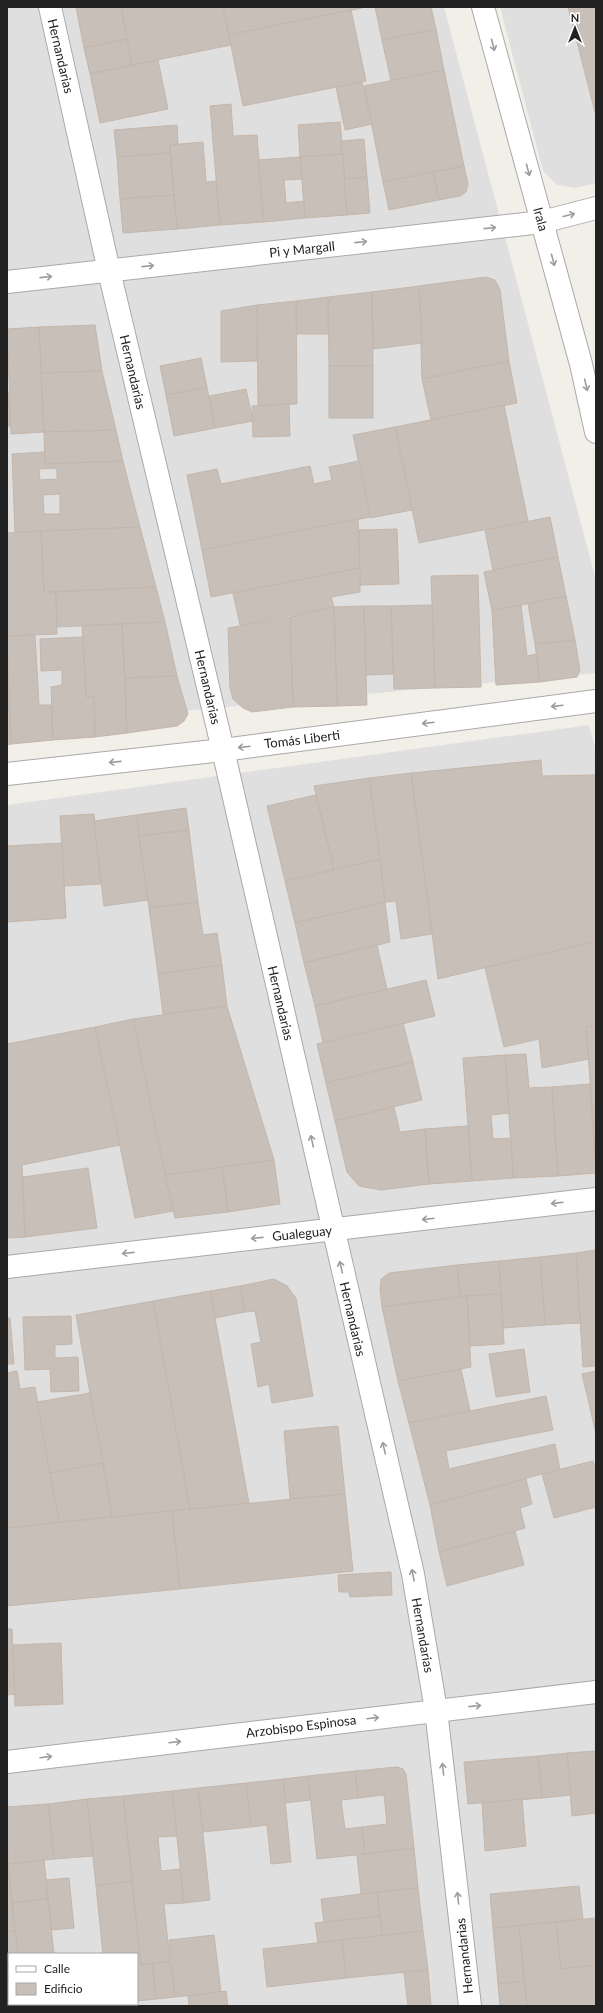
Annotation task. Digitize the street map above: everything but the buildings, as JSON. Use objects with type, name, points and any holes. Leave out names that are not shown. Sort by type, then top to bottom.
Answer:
[{"type":"street","name":"Hernandarias","points":[[50,7],[109,270],[223,750],[412,1574],[436,1710],[470,2006]]},
{"type":"street","name":"Irala","points":[[483,7],[581,364],[596,432]]},
{"type":"street","name":"Pi y Margall","points":[[7,282],[542,222],[596,208]]},
{"type":"street","name":"Tomás Liberti","points":[[7,774],[223,750],[596,702]]},
{"type":"street","name":"Gualeguay","points":[[7,1267],[596,1199]]},
{"type":"street","name":"Arzobispo Espinosa","points":[[7,1762],[596,1692]]},
{"type":"shaded area","points":[[7,7],[444,7],[596,580],[596,673],[7,727]]},
{"type":"shaded area","points":[[500,7],[596,7],[596,183],[576,188],[557,185],[543,171]]},
{"type":"shaded area","points":[[589,725],[596,751],[596,2006],[7,2006],[7,805]]}]
